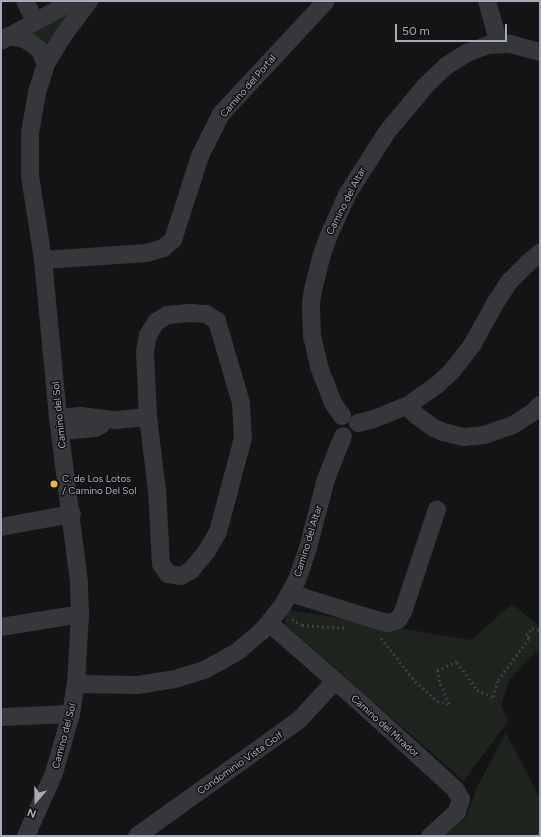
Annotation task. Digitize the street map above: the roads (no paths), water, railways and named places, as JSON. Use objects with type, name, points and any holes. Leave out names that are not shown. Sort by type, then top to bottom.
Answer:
[{"type":"street","points":[[25,1],[35,21]]},
{"type":"street","points":[[5,38],[73,1]]},
{"type":"street","name":"Camino del Sol","points":[[26,836],[54,773],[71,714],[76,684],[80,614],[79,582],[72,514],[59,424],[43,260],[30,176],[29,154],[32,113],[46,64],[63,36],[89,1]]},
{"type":"street","name":"Camino del Portal","points":[[43,260],[147,253],[163,248],[173,240],[200,156],[221,114],[326,1]]},
{"type":"street","points":[[487,1],[499,44]]},
{"type":"street","points":[[5,38],[26,39],[40,50],[46,64]]},
{"type":"street","name":"Camino del Altar","points":[[76,684],[138,685],[161,682],[190,675],[221,661],[232,654],[254,638],[272,620],[290,593],[302,566],[326,479],[343,436],[351,437],[355,435],[358,427],[333,403],[323,379],[314,346],[310,319],[312,290],[317,273],[335,220],[348,192],[373,152],[407,108],[436,74],[446,66],[467,53],[488,45],[499,44],[520,46],[540,52]]},
{"type":"street","points":[[350,420],[380,417],[407,406],[438,384],[452,370],[472,345],[509,282],[528,262],[540,253]]},
{"type":"street","points":[[190,313],[206,314],[217,321],[240,403],[242,438],[218,532],[207,551],[190,571],[181,576],[168,574],[161,564],[157,491],[148,417],[144,352],[148,334],[156,322],[167,315],[190,313]]},
{"type":"street","points":[[407,406],[420,419],[434,428],[453,435],[469,437],[484,435],[513,425],[533,412],[540,405]]},
{"type":"street","points":[[59,424],[81,416],[115,420],[148,417]]},
{"type":"street","points":[[290,593],[388,623],[398,620],[403,612],[437,509]]},
{"type":"street","points":[[1,527],[72,514]]},
{"type":"street","points":[[1,627],[80,614]]},
{"type":"street","name":"Camino del Mirador","points":[[272,620],[335,681],[455,789],[461,799],[457,812],[430,836]]},
{"type":"street","name":"Condominio Vista Golf","points":[[138,836],[299,720],[335,681]]},
{"type":"street","points":[[1,717],[71,714]]},
{"type":"place","name":"C. de Los Lotos / Camino Del Sol","points":[[54,484]]}]
